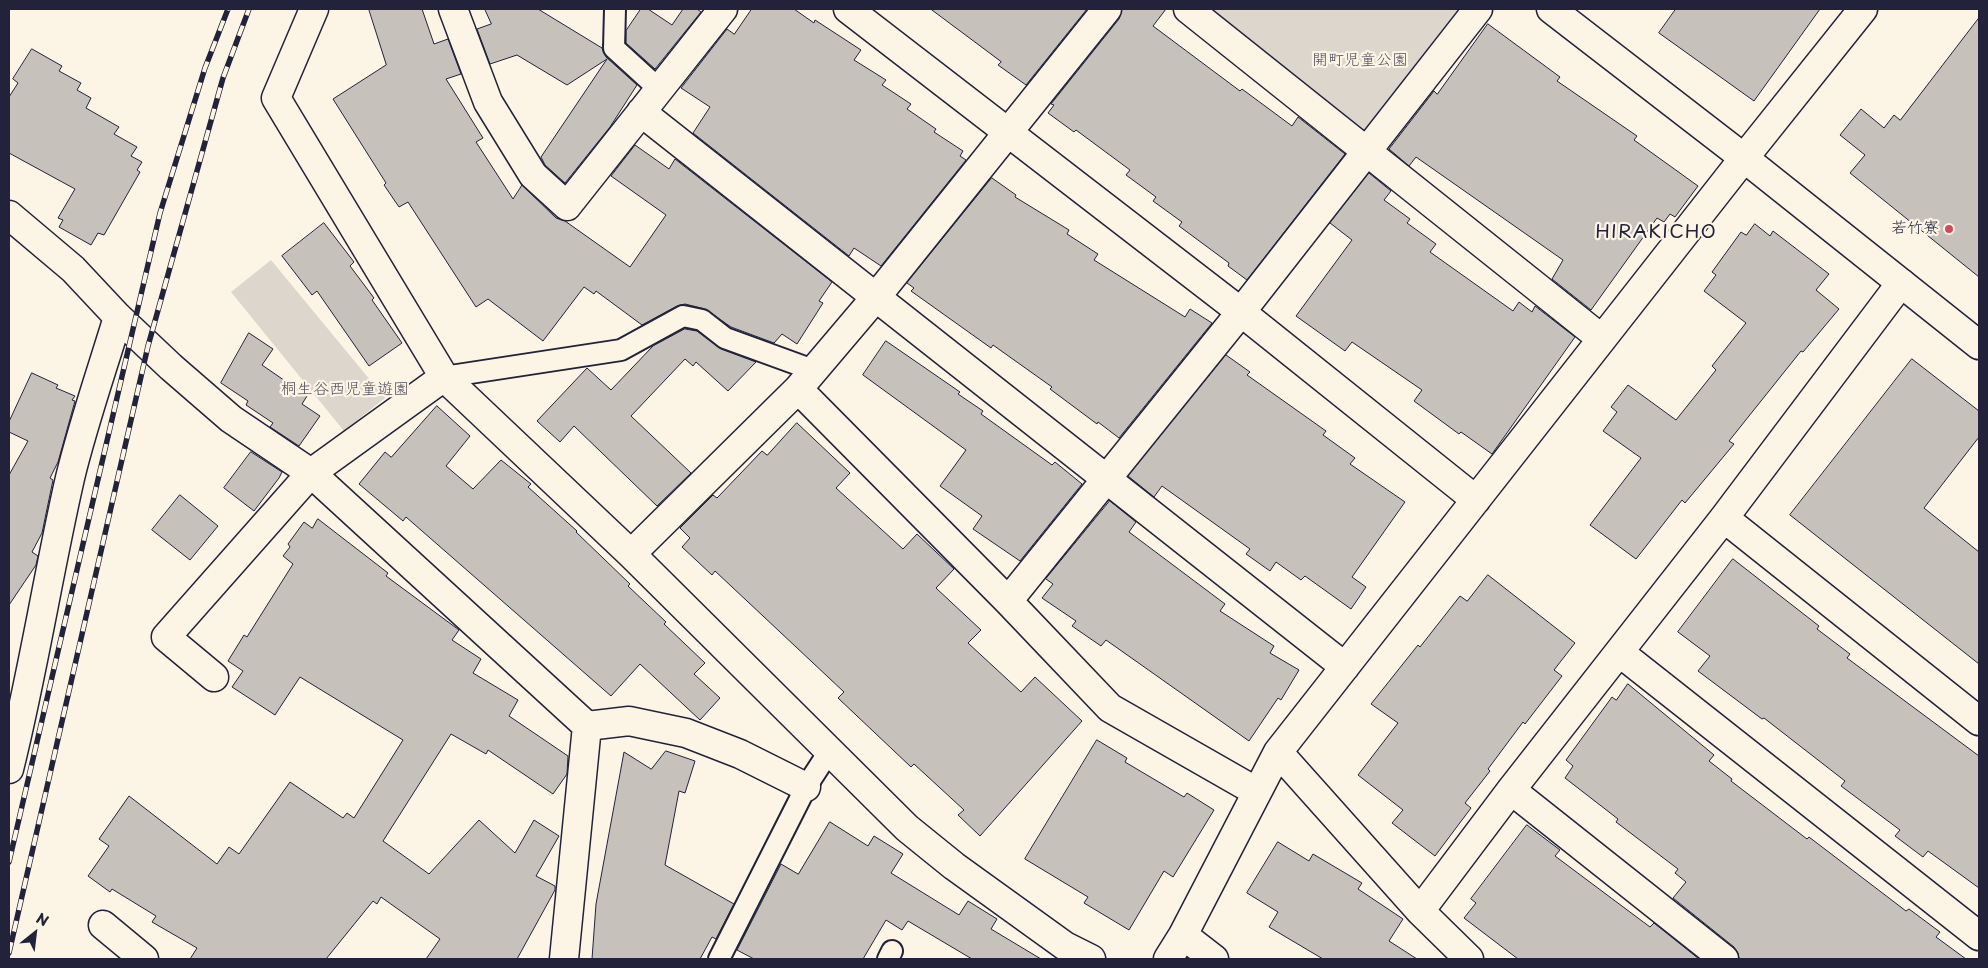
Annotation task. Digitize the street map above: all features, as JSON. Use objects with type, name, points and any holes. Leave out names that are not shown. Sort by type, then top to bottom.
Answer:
[{"type":"street","points":[[314,9],[276,98],[444,377],[631,554],[907,828],[954,866],[1065,946],[1091,959]]},
{"type":"street","points":[[452,9],[488,102],[532,175],[566,206],[723,9]]},
{"type":"street","points":[[848,9],[1241,312],[1476,500]]},
{"type":"street","points":[[631,554],[806,380],[876,297],[1107,9]]},
{"type":"street","points":[[1188,9],[1602,339]]},
{"type":"street","points":[[1008,601],[1241,312],[1478,9]]},
{"type":"street","points":[[1551,9],[1744,158],[1979,345]]},
{"type":"street","points":[[1168,959],[1183,935],[1278,752],[1863,9]]},
{"type":"street","points":[[641,112],[1345,667]]},
{"type":"street","points":[[9,215],[73,269],[118,317],[170,367],[231,419],[311,473],[588,726],[629,722],[686,732],[740,754],[806,787]]},
{"type":"street","points":[[1420,911],[1511,790],[1724,518],[1901,283]]},
{"type":"street","points":[[9,769],[14,724],[71,475],[118,317]]},
{"type":"street","points":[[214,677],[166,637],[311,473],[444,377]]},
{"type":"street","points":[[806,380],[1008,601],[1110,708],[1257,792]]},
{"type":"street","points":[[1724,518],[1979,721]]},
{"type":"street","points":[[1619,652],[1979,936]]},
{"type":"street","points":[[564,959],[588,726]]},
{"type":"street","points":[[1278,752],[1420,911],[1469,959]]},
{"type":"street","points":[[1511,790],[1724,959]]},
{"type":"street","points":[[103,925],[144,959]]},
{"type":"street","points":[[1183,935],[1214,959]]},
{"type":"lane","points":[[615,9],[614,48],[659,89]]},
{"type":"lane","points":[[444,377],[621,350],[683,316],[702,320],[725,338],[806,380]]},
{"type":"lane","points":[[719,959],[806,787],[830,750]]},
{"type":"green space","name":"開町児童公園","points":[[1207,9],[1467,9],[1369,135]]},
{"type":"green space","name":"桐生谷西児童遊園","points":[[271,260],[385,398],[344,431],[231,292]]},
{"type":"building","points":[[369,9],[422,9],[434,44],[448,39],[461,74],[446,79],[483,138],[476,142],[513,199],[522,185],[556,218],[565,221],[630,267],[666,215],[611,176],[635,145],[669,169],[675,159],[832,282],[819,301],[823,303],[797,344],[782,334],[774,343],[731,327],[705,309],[685,304],[677,306],[642,325],[596,291],[594,294],[584,287],[543,341],[488,299],[476,307],[408,202],[399,207],[333,99],[386,65]]},
{"type":"building","points":[[485,9],[538,9],[602,48],[606,57],[637,85],[610,127],[565,183],[545,165],[541,157],[607,59],[567,85],[517,55],[490,64],[477,29],[491,24]]},
{"type":"building","points":[[641,9],[648,9],[672,25],[683,9],[697,9],[701,12],[655,69],[626,43],[626,31]]},
{"type":"building","points":[[752,9],[794,9],[814,23],[815,20],[861,50],[854,60],[886,80],[882,85],[911,104],[907,109],[936,129],[934,132],[963,151],[960,156],[966,160],[881,266],[854,248],[849,256],[693,133],[710,107],[681,88],[727,29],[734,34]]},
{"type":"building","points":[[931,9],[1087,9],[1026,85],[998,65],[1001,62]]},
{"type":"building","points":[[1122,9],[1166,9],[1153,26],[1240,91],[1242,89],[1292,126],[1298,117],[1345,154],[1247,280],[1228,266],[1229,263],[1179,226],[1182,222],[1153,201],[1156,197],[1126,175],[1130,170],[1076,130],[1074,132],[1048,113],[1054,105],[1051,104],[1119,19]]},
{"type":"building","points":[[1676,9],[1820,9],[1754,101],[1659,33]]},
{"type":"building","name":"若竹寮","points":[[1979,18],[1979,277],[1850,173],[1865,155],[1840,135],[1861,109],[1884,128],[1894,115],[1900,120]]},
{"type":"building","points":[[1488,24],[1560,77],[1557,81],[1637,136],[1634,140],[1698,186],[1675,217],[1670,214],[1664,222],[1657,218],[1591,310],[1552,279],[1563,260],[1416,157],[1409,166],[1389,149],[1434,91],[1437,94]]},
{"type":"building","points":[[32,49],[62,66],[59,71],[81,83],[77,90],[91,98],[86,108],[119,127],[114,134],[137,147],[131,156],[142,162],[137,170],[140,172],[104,235],[98,233],[91,245],[59,227],[63,220],[58,218],[75,189],[9,153],[9,97],[18,83],[13,79]]},
{"type":"building","points":[[1369,173],[1391,191],[1384,200],[1410,219],[1407,223],[1436,244],[1430,252],[1513,311],[1519,302],[1532,312],[1535,306],[1575,337],[1492,454],[1461,432],[1459,434],[1414,401],[1422,390],[1352,342],[1345,351],[1296,316],[1352,240],[1330,223]]},
{"type":"building","points":[[992,178],[1016,195],[1015,197],[1069,230],[1067,234],[1098,254],[1094,260],[1185,317],[1190,309],[1212,323],[1119,438],[1098,422],[1097,424],[1050,389],[1052,387],[993,345],[991,348],[911,291],[914,288],[907,283]]},
{"type":"building","points":[[324,223],[354,262],[350,266],[374,298],[372,300],[402,343],[369,366],[317,291],[312,295],[282,256]]},
{"type":"building","points":[[1755,224],[1770,236],[1773,231],[1829,274],[1816,290],[1839,309],[1803,352],[1801,351],[1729,441],[1734,444],[1685,503],[1682,500],[1636,559],[1590,525],[1641,458],[1603,431],[1617,412],[1611,407],[1628,385],[1676,420],[1716,370],[1712,366],[1746,323],[1704,291],[1716,275],[1712,272],[1741,232],[1746,235]]},
{"type":"building","points":[[685,329],[697,331],[721,349],[756,362],[728,391],[696,362],[693,366],[685,359],[631,416],[691,473],[657,506],[574,426],[560,442],[537,421],[587,368],[611,390],[653,346]]},
{"type":"building","points":[[249,333],[273,349],[262,365],[307,396],[302,404],[320,416],[299,446],[270,427],[273,423],[246,405],[248,401],[221,383]]},
{"type":"building","points":[[886,341],[960,392],[958,394],[983,411],[981,414],[1052,465],[1055,462],[1082,484],[1020,561],[973,529],[982,516],[940,486],[966,450],[863,375]]},
{"type":"building","points":[[1226,355],[1250,372],[1247,375],[1326,431],[1323,435],[1355,458],[1350,464],[1405,502],[1352,577],[1366,587],[1351,609],[1305,576],[1301,580],[1276,562],[1270,571],[1246,554],[1250,549],[1162,486],[1154,497],[1128,476]]},
{"type":"building","points":[[1912,359],[1979,411],[1979,437],[1924,508],[1979,552],[1979,664],[1790,515]]},
{"type":"building","points":[[32,373],[58,385],[56,388],[75,396],[72,400],[75,401],[58,462],[50,478],[53,480],[42,533],[32,552],[38,556],[36,565],[9,605],[9,475],[28,441],[9,432],[9,422]]},
{"type":"building","points":[[437,406],[470,436],[446,466],[473,489],[501,460],[531,484],[528,487],[577,531],[630,584],[628,586],[666,622],[664,624],[705,663],[694,674],[720,698],[700,720],[640,664],[611,696],[406,517],[403,521],[359,484],[385,452],[391,457]]},
{"type":"building","points":[[797,423],[850,473],[836,488],[903,549],[917,534],[954,569],[936,588],[981,630],[968,643],[1021,692],[1035,677],[1082,721],[980,836],[958,815],[964,810],[914,764],[911,767],[838,698],[844,692],[715,571],[712,575],[682,547],[690,538],[680,528],[713,495],[717,498],[762,451],[767,455]]},
{"type":"building","points":[[251,452],[282,472],[254,511],[224,488]]},
{"type":"building","points":[[180,495],[218,526],[190,560],[152,530]]},
{"type":"building","points":[[1110,501],[1136,522],[1129,532],[1225,604],[1220,611],[1274,646],[1270,653],[1299,670],[1281,700],[1278,698],[1249,741],[1106,640],[1101,646],[1072,626],[1076,621],[1042,598],[1053,584],[1046,579]]},
{"type":"building","points":[[318,519],[388,573],[386,576],[459,630],[452,640],[481,659],[473,673],[518,700],[509,716],[568,756],[567,774],[553,794],[488,750],[486,754],[451,734],[383,841],[429,874],[479,820],[515,853],[534,820],[559,836],[536,876],[555,886],[555,890],[517,959],[426,959],[440,939],[381,897],[377,904],[373,901],[326,959],[190,959],[197,948],[152,922],[156,916],[112,889],[110,892],[88,876],[109,846],[99,839],[129,796],[217,864],[229,847],[239,854],[290,782],[343,818],[347,813],[354,818],[403,740],[300,677],[275,715],[232,687],[243,671],[228,661],[244,635],[247,637],[293,564],[283,556],[290,547],[288,544],[304,522],[312,528]]},
{"type":"building","points":[[1733,559],[1819,626],[1817,629],[1850,654],[1847,658],[1979,756],[1979,888],[1928,851],[1923,857],[1895,836],[1900,830],[1841,786],[1845,781],[1764,718],[1762,719],[1698,671],[1710,656],[1678,632]]},
{"type":"building","points":[[1488,575],[1575,643],[1554,670],[1562,676],[1525,724],[1523,722],[1488,769],[1490,771],[1465,803],[1471,808],[1435,856],[1392,823],[1403,810],[1358,775],[1398,723],[1371,704],[1418,645],[1420,647],[1460,596],[1467,601]]},
{"type":"building","points":[[1628,684],[1714,755],[1709,761],[1732,779],[1731,781],[1807,839],[1809,837],[1906,911],[1909,909],[1940,932],[1936,937],[1966,959],[1739,959],[1734,947],[1673,898],[1686,882],[1675,873],[1678,869],[1616,822],[1618,819],[1565,778],[1573,766],[1566,760],[1612,697],[1616,700]]},
{"type":"building","points":[[1097,740],[1127,758],[1125,762],[1184,797],[1187,793],[1214,810],[1173,877],[1164,871],[1129,930],[1084,903],[1088,897],[1025,859]]},
{"type":"building","points":[[666,751],[695,761],[685,793],[679,791],[665,865],[734,904],[716,939],[712,937],[700,959],[592,959],[596,904],[624,752],[651,769]]},
{"type":"building","points":[[830,822],[868,846],[874,836],[903,854],[891,873],[959,915],[968,901],[997,919],[991,929],[1041,959],[972,959],[908,921],[902,930],[886,920],[863,959],[754,959],[737,950],[781,864],[798,874]]},
{"type":"building","points":[[1527,825],[1560,850],[1555,856],[1650,927],[1654,923],[1699,959],[1518,959],[1464,918],[1476,903],[1471,899]]},
{"type":"building","points":[[1278,842],[1309,861],[1313,854],[1362,883],[1358,889],[1403,919],[1389,941],[1417,959],[1323,959],[1269,927],[1278,912],[1247,893]]},
{"type":"railway","points":[[9,862],[160,213],[205,68],[228,9]]},
{"type":"railway","points":[[9,953],[148,346],[223,78],[249,9]]},
{"type":"place","name":"若竹寮","points":[[1949,229]]},
{"type":"district","name":"HIRAKICHO","points":[[1656,233]]}]
